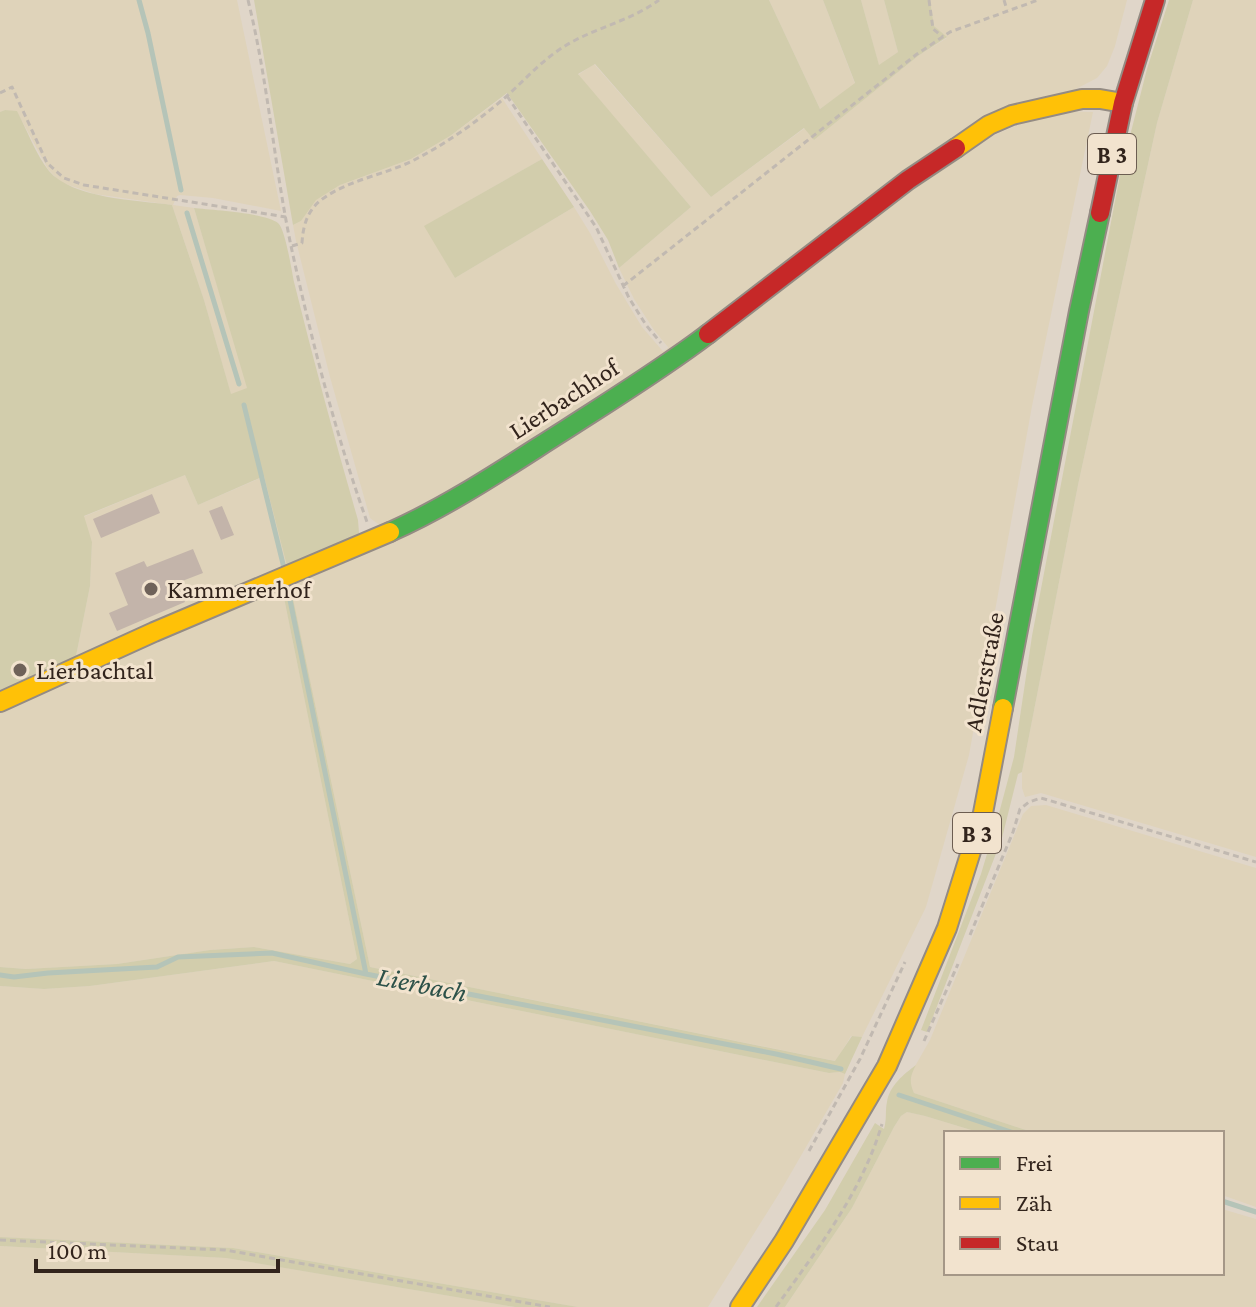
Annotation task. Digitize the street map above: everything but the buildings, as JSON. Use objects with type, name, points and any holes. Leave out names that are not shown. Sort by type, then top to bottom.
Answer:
[{"type":"main road","name":"Adlerstraße","points":[[740,1307],[784,1241],[875,1089],[947,928],[983,813],[1079,311],[1123,103],[1155,0]]},
{"type":"main road","name":"Lierbachhof","points":[[0,702],[154,632],[424,517],[534,450],[699,341],[908,180],[989,125],[1012,115],[1082,99],[1123,103]]},
{"type":"path","points":[[248,0],[291,246],[348,464],[373,540]]},
{"type":"path","points":[[291,246],[302,243],[306,216],[319,201],[341,189],[413,161],[451,139],[507,96],[556,52],[659,0]]},
{"type":"path","points":[[929,0],[933,29],[943,37]]},
{"type":"path","points":[[1004,0],[1007,10]]},
{"type":"path","points":[[623,286],[917,54],[950,32],[1038,0]]},
{"type":"path","points":[[0,93],[12,87],[47,163],[64,178],[84,185],[286,217]]},
{"type":"path","points":[[507,96],[596,227],[623,286],[646,325],[673,359]]},
{"type":"path","points":[[965,947],[1020,809],[1041,798],[1256,862]]},
{"type":"path","points":[[922,1045],[930,1033],[959,961]]},
{"type":"path","points":[[806,1156],[860,1059],[905,963]]},
{"type":"path","points":[[776,1307],[847,1203],[874,1151],[882,1123],[883,1105],[875,1089]]},
{"type":"path","points":[[0,1240],[225,1250],[550,1307]]},
{"type":"shaded area","points":[[0,0],[237,0],[281,211],[180,195],[173,205],[194,208],[248,388],[231,395],[172,205],[95,194],[60,182],[48,169],[17,112],[0,112]]},
{"type":"shaded area","points":[[254,0],[769,0],[820,109],[855,83],[823,0],[861,0],[879,65],[898,52],[884,0],[930,0],[934,26],[947,37],[918,56],[814,140],[804,128],[711,197],[595,64],[578,74],[691,207],[619,268],[608,240],[590,211],[507,93],[450,136],[411,159],[340,185],[316,200],[301,221],[293,225]]},
{"type":"shaded area","points":[[769,0],[823,0],[855,84],[820,109]]},
{"type":"shaded area","points":[[861,0],[884,0],[898,52],[879,66]]},
{"type":"shaded area","points":[[930,0],[1127,0],[1115,46],[1107,66],[1097,78],[1074,90],[1026,105],[672,352],[634,299],[619,268],[691,207],[578,75],[594,64],[711,197],[805,128],[814,140],[918,56],[947,38],[934,26]]},
{"type":"shaded area","points":[[1169,0],[1193,0],[1157,123],[1078,485],[1022,772],[1018,774],[1002,838],[927,1032],[921,1030],[981,874],[1014,757],[1032,636],[1120,175],[1147,69]]},
{"type":"shaded area","points":[[1193,0],[1256,0],[1256,857],[1041,793],[1025,797],[1022,788],[1022,772],[1078,485],[1157,123]]},
{"type":"shaded area","points":[[502,98],[542,159],[425,226],[455,278],[574,207],[642,327],[667,356],[428,508],[381,526],[370,518],[330,377],[293,225],[301,221],[315,200],[340,185],[411,159],[450,136]]},
{"type":"shaded area","points":[[17,111],[40,158],[60,180],[106,197],[172,205],[231,394],[247,388],[194,208],[251,214],[278,223],[286,241],[359,533],[288,570],[264,476],[198,505],[185,475],[84,516],[92,542],[90,586],[75,661],[0,694],[0,112]]},
{"type":"shaded area","points":[[1051,111],[1093,112],[1032,406],[969,755],[926,907],[862,1037],[851,1036],[836,1061],[370,967],[290,584],[380,543],[962,149]]},
{"type":"shaded area","points":[[542,159],[574,207],[455,278],[424,226]]},
{"type":"shaded area","points":[[185,475],[198,505],[265,476],[288,570],[282,588],[357,959],[350,964],[254,947],[210,950],[117,964],[26,969],[0,967],[0,706],[75,661],[90,586],[92,542],[83,517]]},
{"type":"shaded area","points":[[290,584],[370,967],[835,1061],[852,1036],[862,1037],[845,1074],[274,961],[90,986],[44,989],[0,986],[0,967],[26,969],[117,964],[210,950],[254,947],[350,964],[357,959],[282,588]]},
{"type":"shaded area","points":[[1046,805],[1256,868],[1256,1207],[1224,1196],[1224,1131],[1029,1131],[914,1093],[910,1075],[930,1040],[1023,814],[1031,806]]},
{"type":"shaded area","points":[[274,961],[845,1074],[843,1083],[780,1192],[708,1307],[578,1307],[233,1248],[0,1237],[0,986],[44,989],[90,986]]},
{"type":"shaded area","points":[[916,1065],[911,1079],[914,1093],[1029,1131],[974,1131],[907,1112],[894,1127],[852,1208],[785,1307],[757,1307],[825,1210],[875,1123],[884,1129],[887,1102],[902,1076]]},
{"type":"shaded area","points":[[907,1112],[974,1131],[944,1131],[944,1275],[1224,1275],[1224,1210],[1256,1219],[1256,1307],[785,1307],[852,1208],[901,1116]]},
{"type":"shaded area","points":[[0,1237],[233,1248],[578,1307],[515,1307],[226,1258],[0,1246]]},
{"type":"shaded area","points":[[0,1246],[227,1258],[515,1307],[0,1307]]},
{"type":"waterway","points":[[139,0],[181,190]]},
{"type":"waterway","points":[[187,213],[239,384]]},
{"type":"waterway","points":[[244,405],[284,568]]},
{"type":"waterway","points":[[289,595],[366,974]]},
{"type":"waterway","name":"Lierbach","points":[[0,975],[14,977],[157,967],[178,957],[272,953],[841,1069]]},
{"type":"waterway","name":"Lierbach","points":[[899,1095],[1008,1131]]},
{"type":"waterway","name":"Lierbach","points":[[1224,1202],[1256,1212]]},
{"type":"traffic: fast","points":[[1003,708],[1100,213]]},
{"type":"traffic: fast","points":[[390,532],[501,471],[637,384],[708,334]]},
{"type":"traffic: slow","points":[[956,148],[989,125],[1012,115],[1082,99],[1123,103]]},
{"type":"traffic: slow","points":[[0,702],[154,632],[390,532]]},
{"type":"traffic: slow","points":[[740,1307],[784,1241],[887,1066],[947,928],[983,813],[1003,708]]},
{"type":"traffic: jam","points":[[1100,213],[1123,103],[1155,0]]},
{"type":"traffic: jam","points":[[708,334],[908,180],[956,148]]},
{"type":"place","name":"Kammererhof","points":[[151,589]]},
{"type":"place","name":"Lierbachtal","points":[[20,670]]}]
